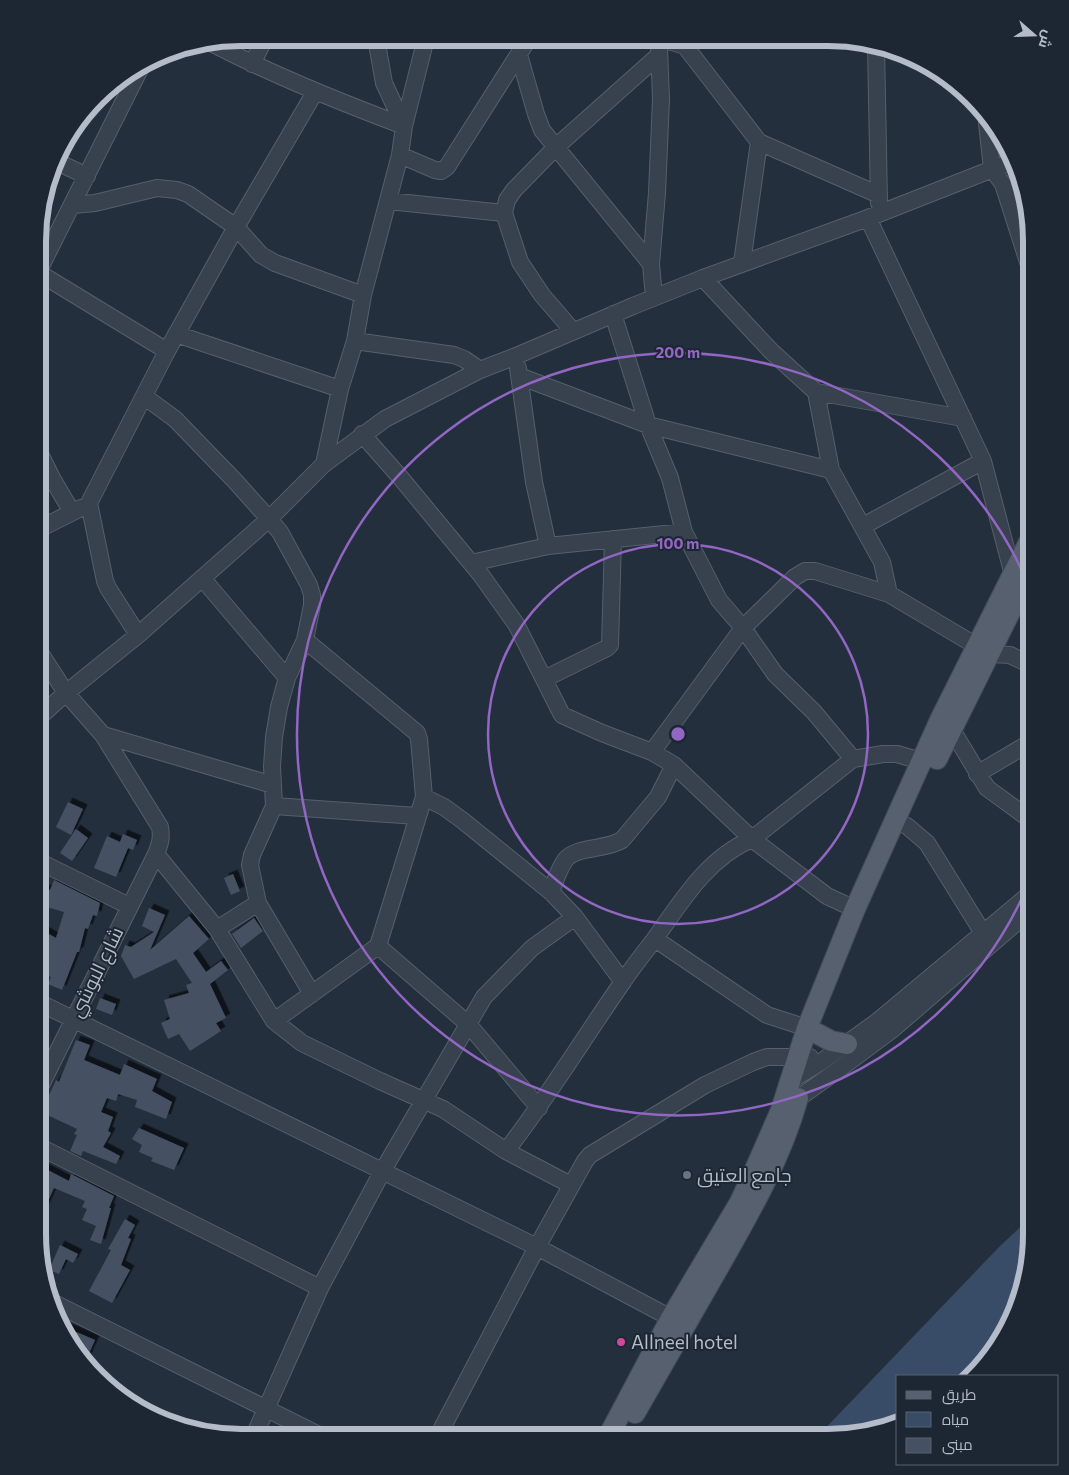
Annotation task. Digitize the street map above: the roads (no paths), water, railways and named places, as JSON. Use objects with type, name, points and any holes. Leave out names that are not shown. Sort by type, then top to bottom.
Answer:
[{"type":"main road","points":[[627,1429],[772,1168],[791,1123],[800,1073],[812,1031],[855,909],[921,762],[984,650],[1022,572]]},
{"type":"main road","points":[[812,1031],[952,730],[984,650]]},
{"type":"main road","points":[[812,1031],[831,1041],[847,1044]]},
{"type":"main road","points":[[612,1429],[671,1318],[740,1202],[781,1110],[800,1073]]},
{"type":"street","points":[[252,64],[261,46]]},
{"type":"street","points":[[377,46],[384,83],[404,126]]},
{"type":"street","points":[[324,464],[340,390],[355,342],[364,295],[400,155],[404,126],[424,46]]},
{"type":"street","points":[[400,155],[435,170],[441,171],[447,168],[524,46]]},
{"type":"street","points":[[654,297],[651,264],[657,193],[661,99],[658,56],[660,46]]},
{"type":"street","points":[[690,46],[758,142],[879,195]]},
{"type":"street","points":[[221,48],[252,64],[315,92],[404,126]]},
{"type":"street","points":[[876,53],[879,195],[874,215],[983,461],[1022,572]]},
{"type":"street","points":[[519,55],[542,130],[557,146],[651,264]]},
{"type":"street","points":[[573,331],[542,295],[526,272],[516,251],[504,213],[507,200],[514,190],[557,146],[658,56]]},
{"type":"street","points":[[46,255],[73,206],[136,77]]},
{"type":"street","points":[[46,525],[89,503],[145,397],[167,350],[315,92]]},
{"type":"street","points":[[988,130],[992,169],[1003,184],[1023,245]]},
{"type":"street","points":[[742,263],[758,142]]},
{"type":"street","points":[[46,711],[138,635],[269,519],[324,464],[362,434],[385,419],[480,370],[654,297],[1007,163]]},
{"type":"street","points":[[62,164],[87,176]]},
{"type":"street","points":[[73,206],[95,203],[157,188],[176,190],[188,194],[236,227],[261,255],[275,263],[364,295]]},
{"type":"street","points":[[388,201],[504,213]]},
{"type":"street","points":[[46,270],[167,350]]},
{"type":"street","points":[[703,278],[771,351],[816,392],[963,418]]},
{"type":"street","points":[[613,314],[648,425],[670,478],[684,532],[719,600],[743,628],[775,674],[814,712],[853,759]]},
{"type":"street","points":[[176,334],[340,390]]},
{"type":"street","points":[[355,342],[454,355],[464,359],[480,370]]},
{"type":"street","points":[[516,356],[534,482],[548,546]]},
{"type":"street","points":[[519,376],[648,425],[830,470]]},
{"type":"street","points":[[816,392],[830,470],[882,562],[889,594]]},
{"type":"street","points":[[145,397],[175,419],[236,482],[280,532],[309,585],[312,595],[312,605],[305,640],[287,678],[279,707],[272,766],[274,806],[252,855],[250,865],[258,903],[312,994]]},
{"type":"street","points":[[362,434],[471,563],[516,624],[562,715],[652,752],[674,765],[752,839],[827,896],[855,909]]},
{"type":"street","points":[[863,526],[983,461]]},
{"type":"street","points":[[46,466],[72,512]]},
{"type":"street","points":[[89,503],[104,581],[138,635]]},
{"type":"street","points":[[471,563],[548,546],[684,532]]},
{"type":"street","points":[[544,679],[610,645],[612,539]]},
{"type":"street","points":[[652,752],[743,628],[795,577],[805,571],[815,571],[889,594],[984,650],[1010,656],[1023,662]]},
{"type":"street","points":[[202,578],[287,678]]},
{"type":"street","points":[[274,1021],[378,946],[424,797],[417,732],[305,640]]},
{"type":"street","name":"شارع البوشي","points":[[46,663],[66,693],[103,735],[160,827],[161,843],[46,1075]]},
{"type":"street","points":[[952,730],[987,788],[1023,814]]},
{"type":"street","points":[[103,735],[273,784]]},
{"type":"street","points":[[977,774],[1023,747]]},
{"type":"street","points":[[506,1151],[539,1108],[623,982],[687,891],[727,852],[739,844],[752,839],[853,759],[883,754],[897,754],[921,762]]},
{"type":"street","points":[[551,892],[565,861],[572,854],[614,845],[622,840],[658,797],[674,765]]},
{"type":"street","points":[[424,797],[444,807],[462,820],[551,892],[575,917],[623,982]]},
{"type":"street","points":[[274,806],[417,816]]},
{"type":"street","points":[[907,826],[927,843],[983,933]]},
{"type":"street","points":[[156,854],[217,929],[274,1021],[302,1044],[380,1081],[424,1099],[443,1109],[506,1151],[572,1185]]},
{"type":"street","points":[[46,865],[129,906]]},
{"type":"street","points":[[800,1073],[847,1044],[878,1021],[1023,900]]},
{"type":"street","points":[[217,929],[258,903]]},
{"type":"street","points":[[257,1429],[320,1288],[382,1172],[484,997],[532,948],[575,917]]},
{"type":"street","points":[[442,1429],[537,1247],[584,1161],[590,1155],[705,1085],[767,1057],[800,1073],[838,1070],[893,1028],[1023,917]]},
{"type":"street","points":[[654,939],[767,1015],[812,1031]]},
{"type":"street","points":[[378,946],[468,1024],[539,1108]]},
{"type":"street","points":[[46,1006],[537,1247],[671,1318]]},
{"type":"street","points":[[46,1150],[320,1288]]},
{"type":"street","points":[[60,1306],[308,1429]]},
{"type":"water","points":[[1023,1224],[1019,1272],[1008,1308],[990,1342],[966,1372],[962,1375],[896,1375],[896,1416],[866,1425],[825,1429],[1000,1246]]},
{"type":"place","name":"جامع العتيق","points":[[687,1175]]},
{"type":"place","name":"Allneel hotel","points":[[621,1342]]}]
